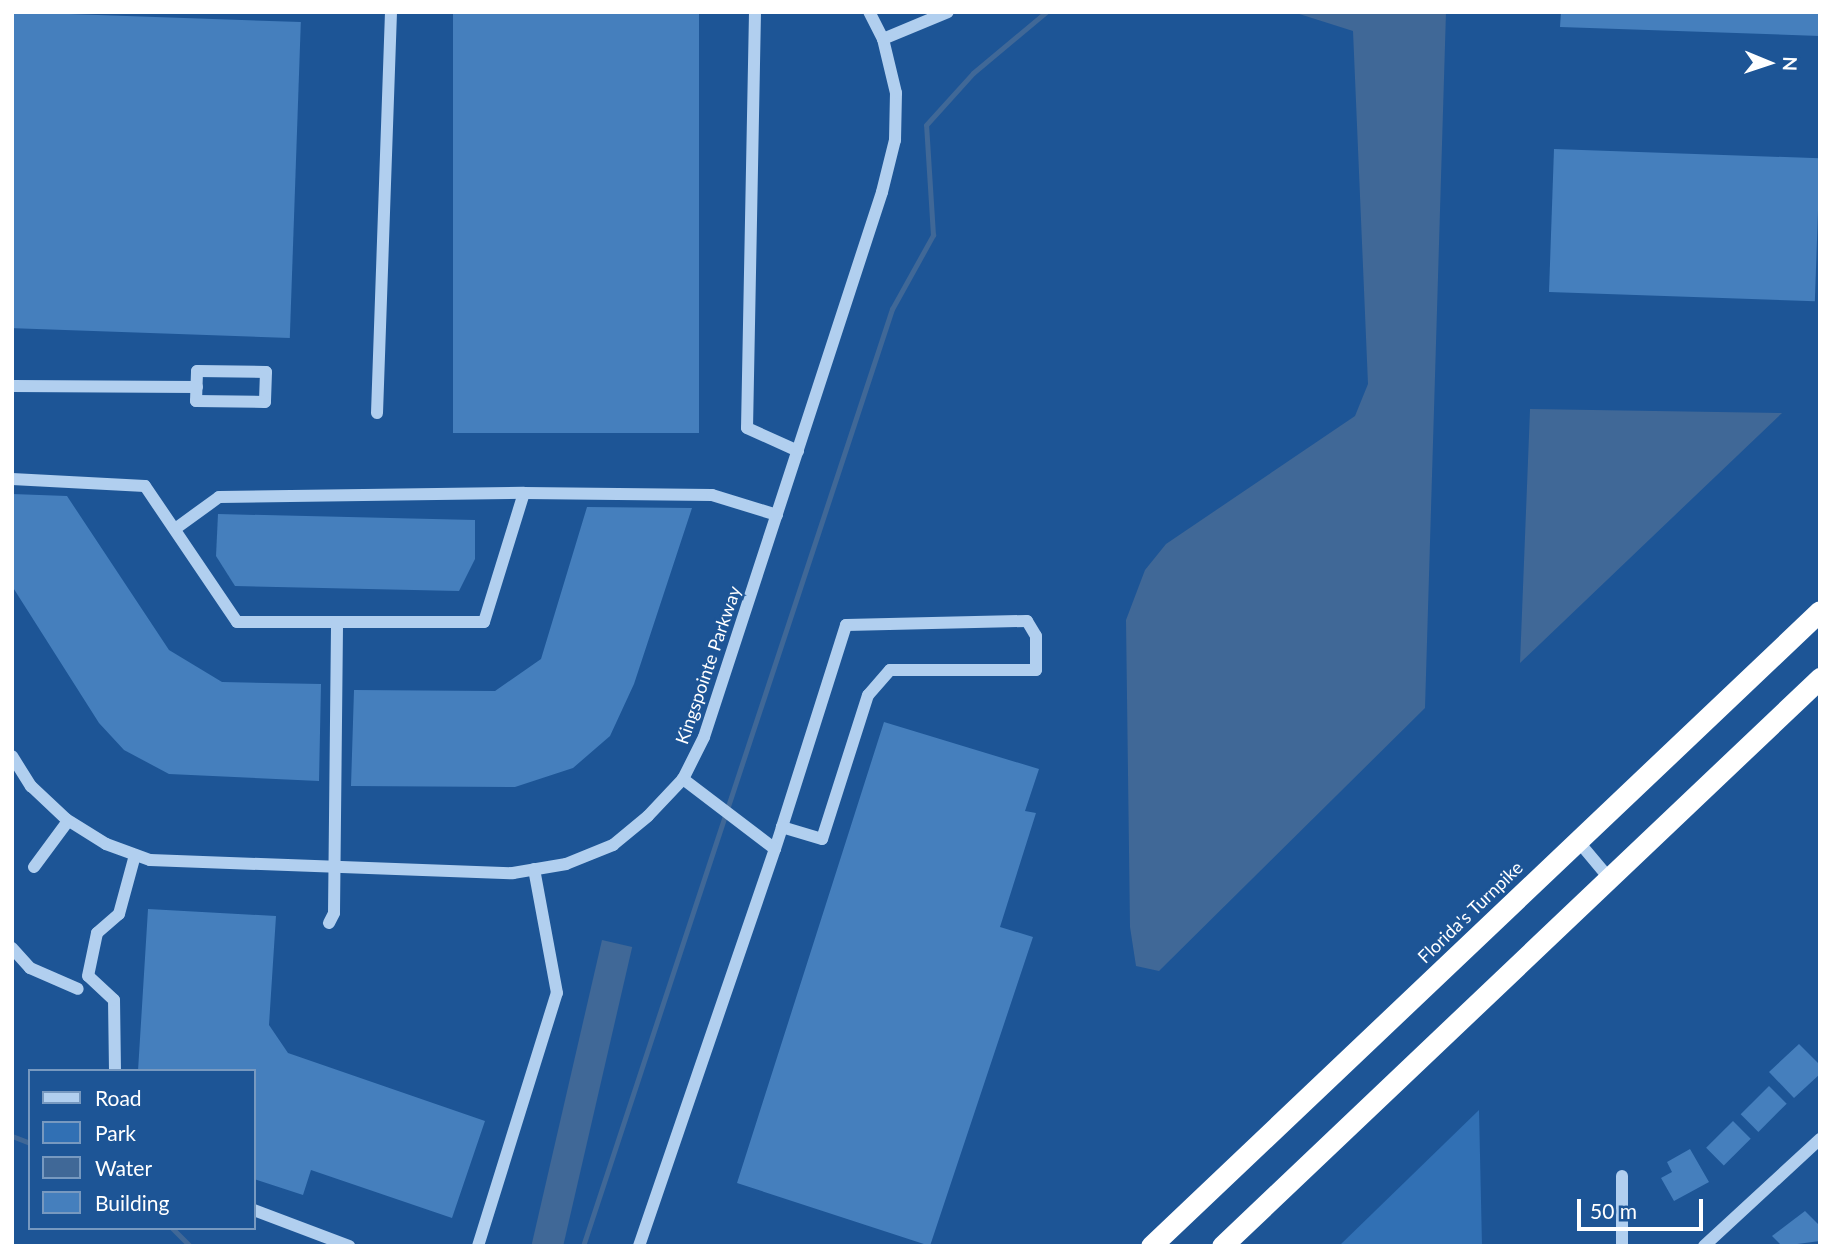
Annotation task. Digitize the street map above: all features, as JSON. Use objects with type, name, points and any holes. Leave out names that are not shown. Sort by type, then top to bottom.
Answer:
[{"type":"highway","name":"Florida's Turnpike","points":[[1152,1246],[1820,611]]},
{"type":"highway","points":[[1222,1246],[1820,678]]},
{"type":"street","points":[[377,413],[391,12]]},
{"type":"street","points":[[755,12],[747,428],[798,451]]},
{"type":"street","name":"Kingspointe Parkway","points":[[12,756],[31,786],[68,821],[135,855],[199,864],[534,869],[566,864],[613,845],[684,779],[704,737],[798,451],[895,140],[896,93],[883,39],[869,12]]},
{"type":"street","points":[[883,39],[948,12]]},
{"type":"street","points":[[197,371],[266,372],[265,402],[196,401],[197,387],[197,371]]},
{"type":"street","points":[[12,386],[197,387]]},
{"type":"street","points":[[12,479],[145,486],[237,622],[484,622],[524,493]]},
{"type":"street","points":[[175,529],[219,497],[524,493],[712,495],[776,515]]},
{"type":"street","points":[[639,1246],[775,849],[845,625],[1027,621],[1036,636],[1036,670],[890,670],[868,695],[822,839],[782,827]]},
{"type":"street","points":[[329,923],[333,868],[337,622]]},
{"type":"street","points":[[684,779],[775,849]]},
{"type":"street","points":[[34,867],[68,821]]},
{"type":"street","points":[[1578,841],[1609,878]]},
{"type":"street","points":[[115,1069],[114,1000],[88,976],[97,933],[119,914],[135,855]]},
{"type":"street","points":[[478,1246],[557,993],[534,869]]},
{"type":"street","points":[[12,948],[30,968],[78,989]]},
{"type":"street","points":[[1704,1246],[1820,1139]]},
{"type":"street","points":[[1622,1176],[1622,1246]]},
{"type":"street","points":[[256,1211],[348,1246]]},
{"type":"green space","points":[[1479,1110],[1482,1246],[1339,1246]]},
{"type":"water","points":[[1293,12],[1446,12],[1425,708],[1159,971],[1136,966],[1130,927],[1126,620],[1145,570],[1166,544],[1355,416],[1368,384],[1353,31]]},
{"type":"water","points":[[1530,410],[1782,413],[1520,663]]},
{"type":"water","points":[[602,940],[632,947],[563,1246],[531,1246]]},
{"type":"building","points":[[12,12],[301,22],[290,338],[12,328]]},
{"type":"building","points":[[453,12],[699,12],[699,433],[453,433]]},
{"type":"building","points":[[1561,12],[1820,12],[1820,36],[1560,27]]},
{"type":"building","points":[[1554,149],[1820,158],[1815,301],[1549,292]]},
{"type":"building","points":[[12,494],[67,496],[169,650],[222,682],[321,684],[319,781],[169,774],[124,750],[99,723],[12,586]]},
{"type":"building","points":[[587,507],[692,508],[634,684],[610,736],[573,768],[515,787],[351,786],[354,690],[495,691],[541,659]]},
{"type":"building","points":[[218,514],[475,520],[475,559],[459,591],[235,586],[216,556]]},
{"type":"building","points":[[884,722],[1039,769],[1025,811],[1036,813],[1000,927],[1033,937],[930,1246],[737,1183]]},
{"type":"building","points":[[148,909],[276,916],[269,1025],[288,1053],[485,1121],[452,1218],[311,1170],[303,1195],[256,1180],[256,1069],[138,1069]]},
{"type":"building","points":[[1799,1044],[1820,1065],[1820,1074],[1794,1098],[1769,1072]]},
{"type":"building","points":[[1769,1086],[1787,1104],[1758,1132],[1741,1114]]},
{"type":"building","points":[[1733,1121],[1751,1139],[1724,1166],[1706,1148]]},
{"type":"building","points":[[1690,1149],[1709,1182],[1674,1201],[1661,1178],[1672,1172],[1667,1162]]},
{"type":"building","points":[[1805,1211],[1820,1226],[1820,1241],[1782,1246],[1772,1236]]},
{"type":"waterway","points":[[583,1246],[892,309],[933,235],[926,125],[973,73],[1046,12]]},
{"type":"waterway","points":[[12,1136],[28,1142]]},
{"type":"waterway","points":[[174,1230],[190,1246]]}]
